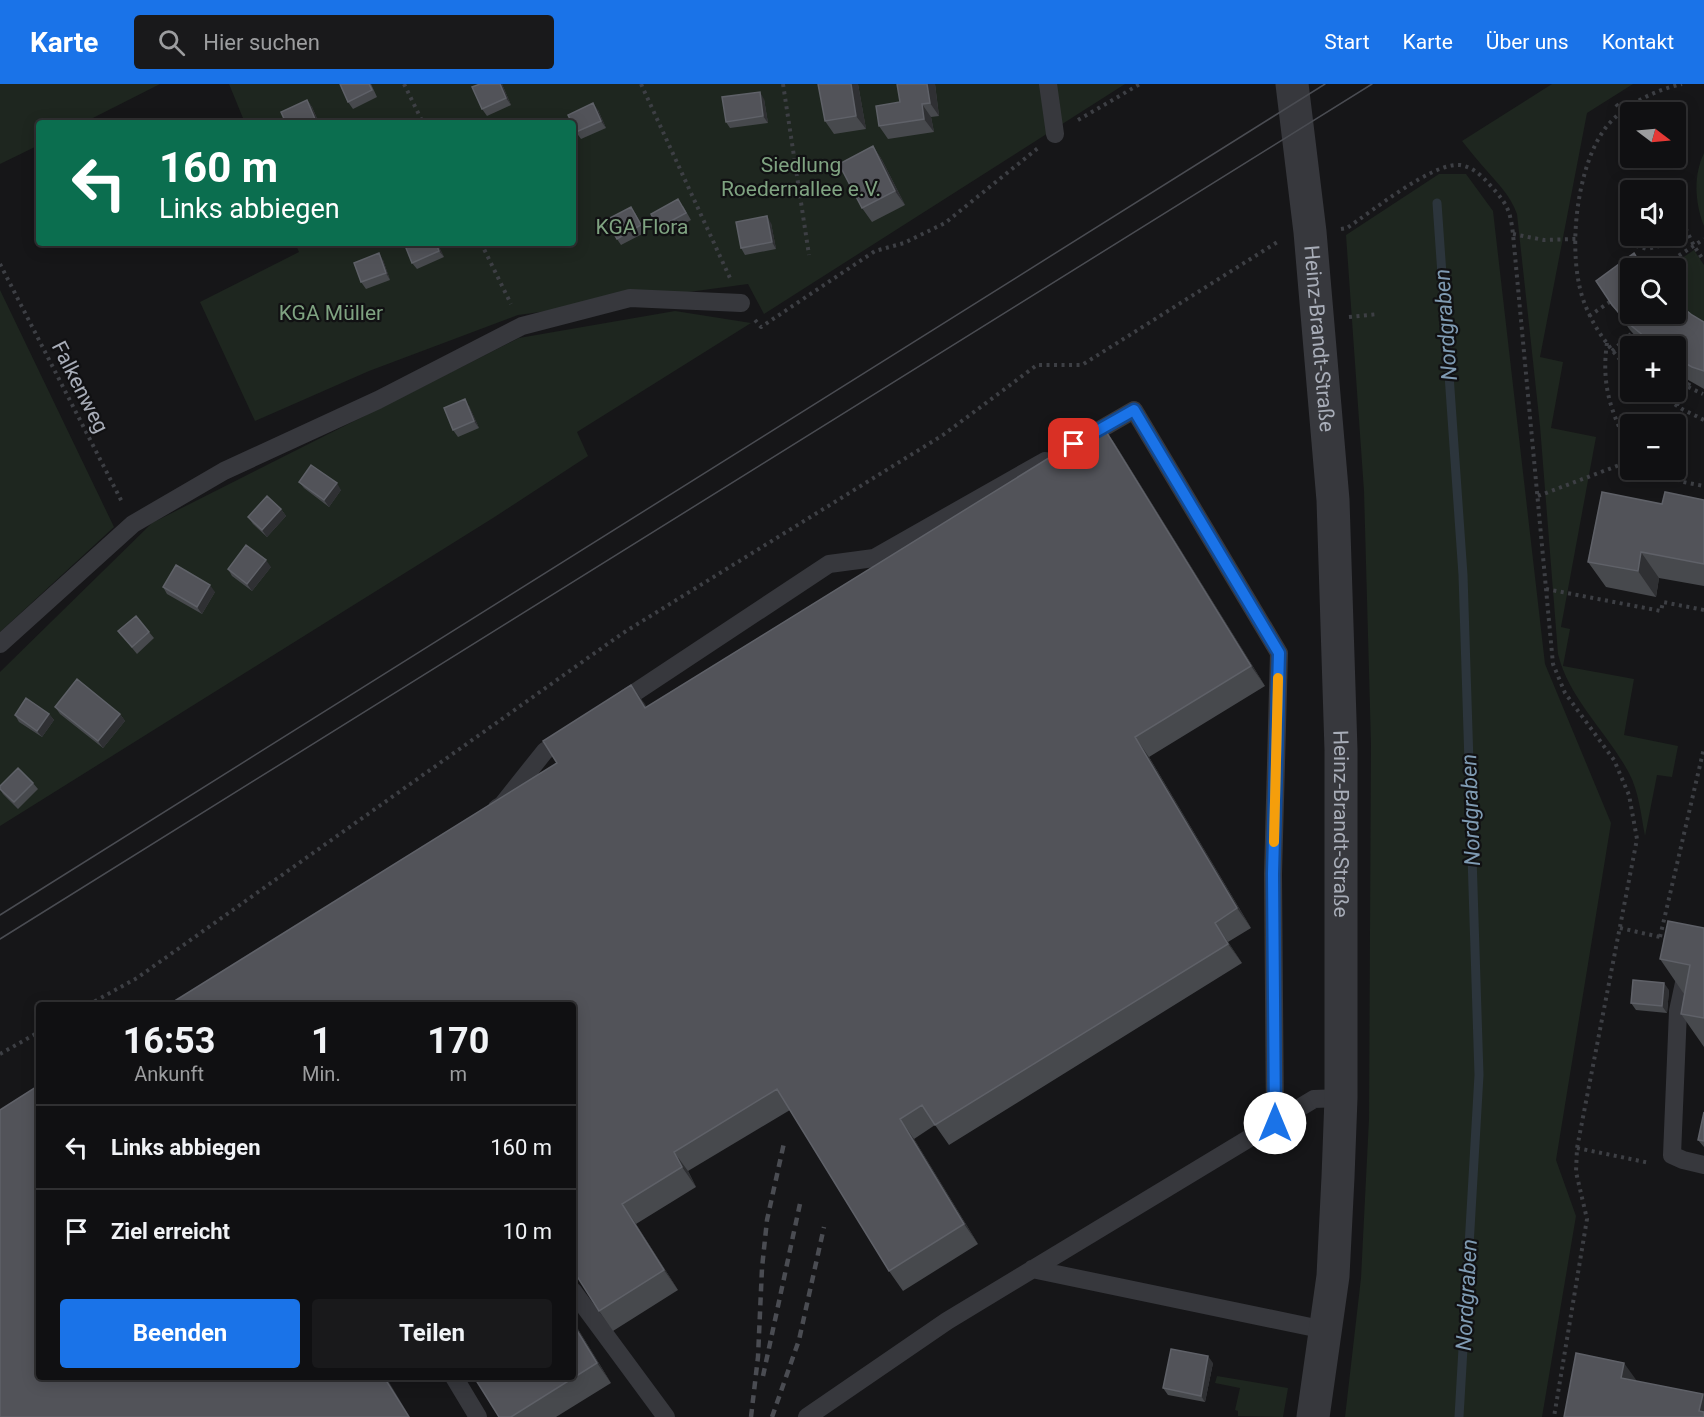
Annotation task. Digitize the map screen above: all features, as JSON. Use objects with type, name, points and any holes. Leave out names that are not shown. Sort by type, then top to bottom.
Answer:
[{"type":"street","name":"Heinz-Brandt-Straße","points":[[1292,84],[1322,229],[1341,750],[1341,1098],[1333,1276],[1312,1417]]},
{"type":"lane","points":[[1047,84],[1055,134]]},
{"type":"lane","points":[[0,644],[133,524],[224,471],[378,400],[522,326],[630,298],[741,303]]},
{"type":"lane","points":[[604,712],[829,564],[874,558],[1134,410],[1279,653],[1273,874],[1275,1123]]},
{"type":"lane","points":[[482,817],[502,805],[545,751],[584,725]]},
{"type":"lane","points":[[1704,954],[1690,955],[1678,1011],[1672,1155],[1704,1165]]},
{"type":"lane","points":[[807,1417],[947,1321],[1314,1099],[1341,1098]]},
{"type":"lane","points":[[1032,1269],[1325,1330]]},
{"type":"lane","points":[[576,1295],[666,1417]]},
{"type":"lane","points":[[456,1380],[478,1417]]},
{"type":"path","points":[[404,84],[422,120]]},
{"type":"path","points":[[641,84],[741,303],[761,327],[875,251],[904,243],[945,224],[1055,134],[1140,84]]},
{"type":"path","points":[[783,84],[809,255]]},
{"type":"path","points":[[1638,102],[1682,84]]},
{"type":"path","points":[[1616,104],[1620,109]]},
{"type":"path","points":[[1620,115],[1605,129],[1590,159],[1579,198],[1576,239],[1579,286],[1589,316],[1620,360]]},
{"type":"path","points":[[93,1002],[137,978],[623,633],[943,435],[1037,365],[1083,365],[1289,235],[1322,229],[1344,230],[1425,176],[1443,166],[1459,165],[1474,170],[1506,202],[1511,218],[1553,664],[1565,693],[1614,760],[1629,795],[1637,839],[1577,1148],[1576,1172],[1587,1219],[1554,1417]]},
{"type":"path","points":[[1686,229],[1704,261]]},
{"type":"path","points":[[1513,234],[1544,240],[1576,239]]},
{"type":"path","points":[[1675,258],[1704,239]]},
{"type":"path","points":[[482,246],[522,326]]},
{"type":"path","points":[[1636,246],[1647,249],[1660,246]]},
{"type":"path","name":"Falkenweg","points":[[0,264],[133,524]]},
{"type":"path","points":[[1589,316],[1617,297]]},
{"type":"path","points":[[1350,317],[1378,314]]},
{"type":"path","points":[[1628,336],[1632,333]]},
{"type":"path","points":[[1607,343],[1604,365],[1606,394],[1620,431]]},
{"type":"path","points":[[1612,351],[1620,344]]},
{"type":"path","points":[[1677,405],[1689,385],[1703,394]]},
{"type":"path","points":[[1672,402],[1704,420]]},
{"type":"path","points":[[1538,496],[1620,465]]},
{"type":"path","points":[[1678,480],[1704,486]]},
{"type":"path","points":[[1546,589],[1661,611],[1663,602],[1704,610]]},
{"type":"path","points":[[1659,937],[1704,748]]},
{"type":"path","points":[[1620,928],[1634,930]]},
{"type":"path","points":[[0,1054],[36,1034]]},
{"type":"green space","points":[[0,84],[160,84],[89,120],[36,120],[36,146],[0,164]]},
{"type":"green space","points":[[229,84],[1125,84],[764,314],[748,284],[518,315],[369,371],[255,421],[200,302],[299,252],[296,246],[576,246],[576,120],[244,120]]},
{"type":"green space","points":[[1552,84],[1633,84],[1587,113],[1540,357],[1563,362],[1551,428],[1596,437],[1561,627],[1570,629],[1563,666],[1634,679],[1624,735],[1678,746],[1672,777],[1657,775],[1645,836],[1637,796],[1629,773],[1579,701],[1563,670],[1558,654],[1540,426],[1517,214],[1504,191],[1462,141]]},
{"type":"green space","points":[[1704,153],[1704,226],[1696,190],[1698,171]]},
{"type":"green space","points":[[1439,174],[1466,174],[1493,211],[1545,664],[1611,823],[1556,1160],[1576,1216],[1542,1417],[1345,1417],[1361,1278],[1369,1119],[1371,744],[1364,491],[1346,235]]},
{"type":"green space","points":[[1694,250],[1704,265],[1704,335],[1686,318],[1686,258],[1682,258]]},
{"type":"green space","points":[[0,290],[114,527],[0,632]]},
{"type":"green space","points":[[675,311],[751,323],[577,432],[588,456],[493,518],[0,826],[0,672],[152,523],[519,338]]},
{"type":"green space","points":[[1217,1376],[1288,1388],[1283,1417],[1238,1416],[1238,1411],[1235,1410],[1240,1388],[1215,1383]]},
{"type":"building","points":[[340,84],[369,84],[372,90],[348,102]]},
{"type":"building","points":[[480,84],[500,84],[506,98],[482,109],[472,87]]},
{"type":"building","points":[[818,84],[851,84],[856,116],[825,121]]},
{"type":"building","points":[[897,84],[927,84],[930,103],[922,104],[924,119],[879,126],[876,106],[900,102]]},
{"type":"building","points":[[760,92],[763,116],[726,122],[722,97]]},
{"type":"building","points":[[307,100],[315,119],[285,120],[281,112]]},
{"type":"building","points":[[593,103],[601,121],[576,132],[576,120],[570,120],[568,115]]},
{"type":"building","points":[[873,146],[895,191],[862,208],[839,164]]},
{"type":"building","points":[[678,199],[686,213],[658,228],[651,214]]},
{"type":"building","points":[[631,207],[641,225],[617,239],[606,220]]},
{"type":"building","points":[[767,216],[772,242],[741,248],[736,222]]},
{"type":"building","points":[[405,246],[437,246],[439,251],[412,263]]},
{"type":"building","points":[[379,253],[386,273],[361,282],[354,263]]},
{"type":"building","points":[[1634,253],[1637,258],[1627,258]]},
{"type":"building","points":[[1620,263],[1620,314],[1612,305],[1596,281]]},
{"type":"building","points":[[1686,310],[1704,322],[1704,371],[1686,364],[1686,336],[1644,336],[1629,324],[1686,324]]},
{"type":"building","points":[[465,399],[474,421],[453,430],[444,408]]},
{"type":"building","points":[[1102,425],[1251,666],[1135,737],[1237,908],[1215,923],[1228,944],[935,1125],[922,1105],[900,1119],[964,1224],[889,1271],[777,1089],[674,1152],[682,1167],[622,1204],[664,1270],[599,1311],[576,1275],[576,1002],[173,1002],[557,763],[543,741],[631,685],[645,708]]},
{"type":"building","points":[[311,465],[337,483],[324,500],[299,482]]},
{"type":"building","points":[[1602,492],[1662,504],[1665,492],[1704,500],[1704,564],[1641,552],[1638,571],[1588,562]]},
{"type":"building","points":[[267,496],[281,509],[262,530],[248,517]]},
{"type":"building","points":[[246,545],[266,560],[247,584],[228,569]]},
{"type":"building","points":[[176,565],[210,585],[197,607],[163,587]]},
{"type":"building","points":[[136,616],[149,632],[132,647],[118,631]]},
{"type":"building","points":[[77,679],[120,714],[98,741],[55,707]]},
{"type":"building","points":[[26,698],[49,714],[37,731],[15,715]]},
{"type":"building","points":[[18,768],[33,783],[14,802],[0,789],[0,786]]},
{"type":"building","points":[[1668,921],[1704,928],[1704,1018],[1681,1014],[1690,965],[1660,959]]},
{"type":"building","points":[[1633,980],[1664,983],[1662,1006],[1631,1003]]},
{"type":"building","points":[[36,1087],[36,1380],[386,1380],[409,1417],[0,1417],[0,1110]]},
{"type":"building","points":[[1704,1112],[1704,1141],[1698,1140]]},
{"type":"building","points":[[576,1329],[597,1363],[576,1376]]},
{"type":"building","points":[[1171,1349],[1208,1356],[1201,1396],[1163,1388]]},
{"type":"building","points":[[1576,1353],[1624,1363],[1621,1378],[1703,1394],[1699,1411],[1704,1412],[1704,1417],[1564,1417]]},
{"type":"building","points":[[476,1380],[570,1380],[511,1417],[499,1417]]},
{"type":"waterway","name":"Nordgraben","points":[[1437,203],[1463,575],[1479,1075],[1459,1417]]},
{"type":"tram line","points":[[0,915],[1325,84]]},
{"type":"tram line","points":[[0,939],[1372,84]]},
{"type":"railway","points":[[751,1417],[758,1357],[762,1268],[767,1220],[784,1143]]},
{"type":"railway","points":[[763,1376],[801,1199]]},
{"type":"railway","points":[[772,1417],[799,1340],[824,1227]]},
{"type":"slow traffic","points":[[1274,842],[1278,678]]},
{"type":"route","points":[[1074,444],[1134,410],[1279,653],[1273,874],[1275,1123]]},
{"type":"park label","name":"Siedlung Roedernallee e.V.","points":[[801,177]]},
{"type":"park label","name":"KGA Flora","points":[[642,227]]},
{"type":"park label","name":"KGA Müller","points":[[331,313]]}]
